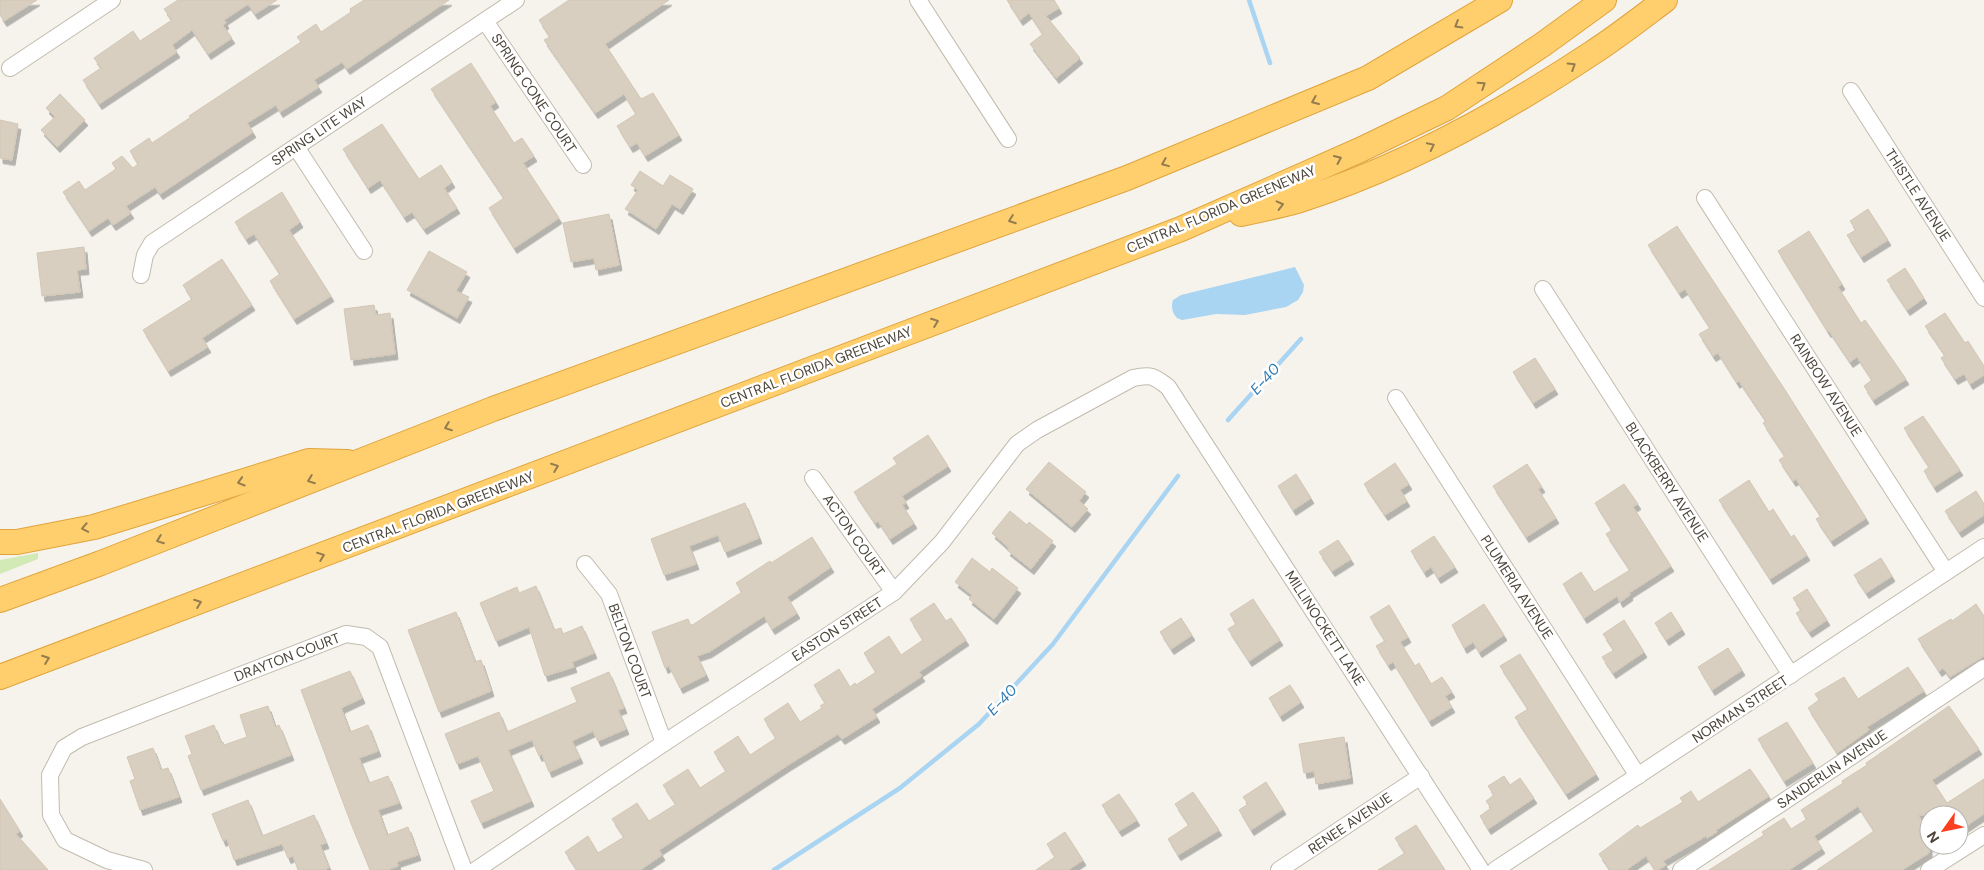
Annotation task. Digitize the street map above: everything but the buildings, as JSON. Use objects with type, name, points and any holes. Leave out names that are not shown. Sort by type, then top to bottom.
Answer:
[{"type":"highway","points":[[0,600],[110,560],[493,409],[1128,178],[1368,78],[1500,0]]},
{"type":"highway","name":"CENTRAL FLORIDA GREENEWAY","points":[[0,676],[266,577],[1181,229],[1360,150],[1447,108],[1542,46],[1604,0]]},
{"type":"highway","points":[[1181,229],[1295,201],[1386,168],[1504,108],[1592,53],[1666,0]]},
{"type":"highway","points":[[0,542],[16,542],[94,526],[309,461],[356,463]]},
{"type":"street","points":[[10,68],[112,0]]},
{"type":"street","name":"SPRING LITE WAY","points":[[141,275],[145,255],[152,243],[516,0]]},
{"type":"street","points":[[918,0],[1008,139]]},
{"type":"street","name":"SPRING CONE COURT","points":[[485,21],[583,165]]},
{"type":"street","name":"THISTLE AVENUE","points":[[1851,92],[1984,298]]},
{"type":"street","points":[[296,147],[364,251]]},
{"type":"street","name":"RAINBOW AVENUE","points":[[1705,198],[1946,572]]},
{"type":"street","name":"BLACKBERRY AVENUE","points":[[1543,288],[1791,675]]},
{"type":"street","name":"EASTON STREET","points":[[476,870],[664,743],[894,592],[942,542],[1017,444],[1037,430],[1133,378],[1146,375],[1156,378],[1168,387]]},
{"type":"street","name":"MILLINOCKETT LANE","points":[[1168,387],[1481,870]]},
{"type":"street","name":"PLUMERIA AVENUE","points":[[1396,398],[1638,776]]},
{"type":"street","name":"ACTON COURT","points":[[813,478],[894,592]]},
{"type":"street","name":"NORMAN STREET","points":[[1496,870],[1984,547]]},
{"type":"street","name":"BELTON COURT","points":[[586,564],[609,594],[664,743]]},
{"type":"street","name":"DRAYTON COURT","points":[[144,870],[107,860],[65,840],[51,815],[50,775],[64,748],[82,737],[346,634],[366,636],[380,647],[464,870]]},
{"type":"street","name":"SANDERLIN AVENUE","points":[[1681,870],[1984,668]]},
{"type":"street","name":"RENEE AVENUE","points":[[1279,870],[1421,776]]},
{"type":"street","points":[[1929,870],[1984,835]]},
{"type":"green space","points":[[38,553],[38,559],[0,574],[0,560]]},
{"type":"water","points":[[1295,267],[1304,285],[1303,292],[1298,300],[1286,307],[1245,315],[1216,314],[1182,320],[1177,318],[1173,312],[1173,300],[1181,295]]},
{"type":"waterway","name":"E-40","points":[[1249,0],[1270,63]]},
{"type":"waterway","name":"E-40","points":[[1228,420],[1301,339]]},
{"type":"waterway","name":"E-40","points":[[774,870],[900,788],[979,724],[1053,644],[1178,476]]}]
